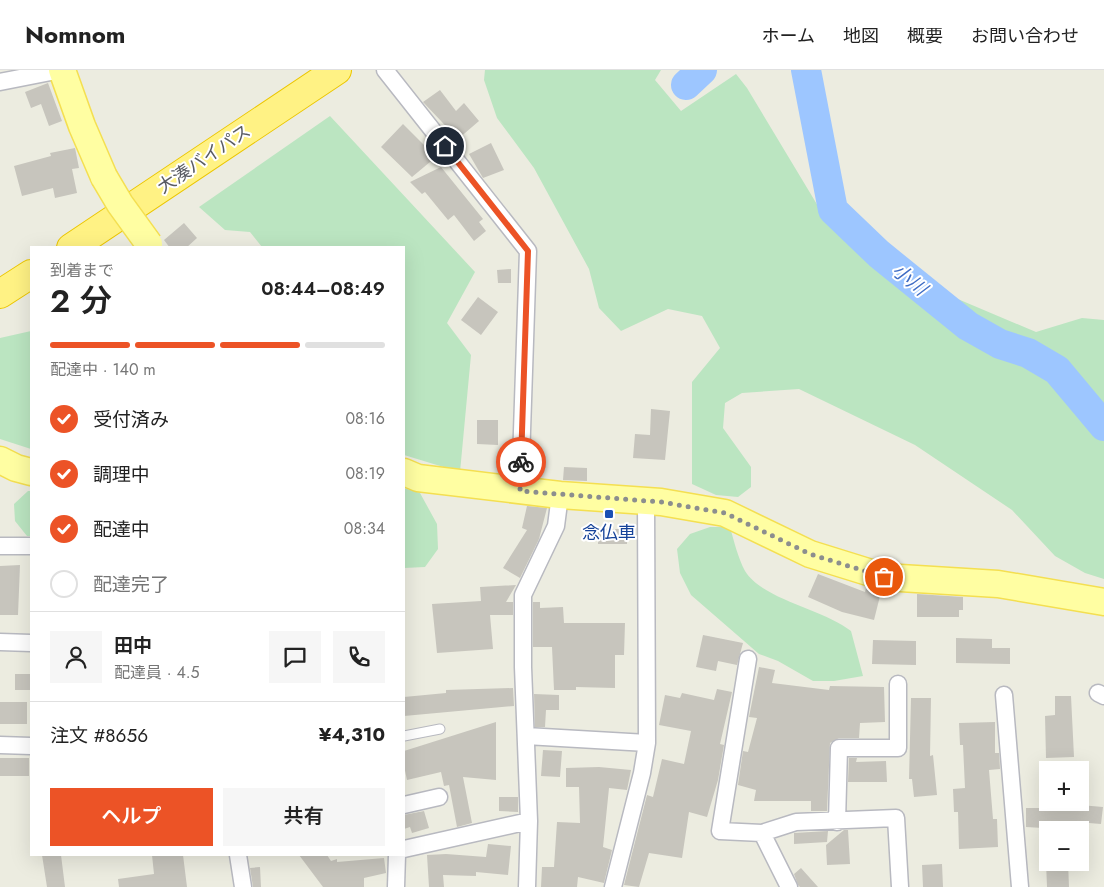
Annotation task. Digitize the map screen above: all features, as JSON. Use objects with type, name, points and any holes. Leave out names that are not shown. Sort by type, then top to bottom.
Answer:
[{"type":"highway","name":"大湊バイパス","points":[[74,246],[337,70]]},
{"type":"highway","points":[[0,294],[30,275]]},
{"type":"main road","points":[[61,70],[104,177],[120,204],[150,246]]},
{"type":"main road","points":[[0,460],[16,468],[30,472]]},
{"type":"main road","points":[[405,472],[418,478],[520,491],[646,501],[725,513],[810,554],[884,577],[998,584],[1104,602]]},
{"type":"street","points":[[0,82],[61,70]]},
{"type":"street","points":[[385,70],[528,251],[520,491]]},
{"type":"street","points":[[527,887],[529,821],[524,596],[556,526],[560,495]]},
{"type":"street","points":[[612,887],[642,773],[647,743],[646,501]]},
{"type":"street","points":[[0,546],[30,546]]},
{"type":"street","points":[[0,642],[30,642]]},
{"type":"street","points":[[748,659],[720,831],[762,833],[796,822],[837,822],[896,818],[900,887]]},
{"type":"street","points":[[837,822],[838,748],[898,748],[898,684]]},
{"type":"street","points":[[1004,695],[1020,887]]},
{"type":"street","points":[[526,736],[647,743]]},
{"type":"street","points":[[0,745],[30,746]]},
{"type":"street","points":[[405,804],[439,797]]},
{"type":"street","points":[[405,849],[529,821]]},
{"type":"street","points":[[762,833],[789,887]]},
{"type":"street","points":[[238,856],[243,887]]},
{"type":"street","points":[[396,887],[397,856]]},
{"type":"lane","points":[[405,736],[440,729]]},
{"type":"green space","points":[[485,70],[661,70],[655,80],[681,111],[736,74],[747,88],[830,226],[894,272],[1036,332],[1082,318],[1104,320],[1104,579],[1085,573],[1055,556],[1012,510],[915,445],[799,389],[742,393],[725,403],[723,428],[751,467],[751,487],[738,497],[716,495],[692,484],[692,382],[720,348],[702,316],[668,309],[621,331],[599,308],[589,269],[534,168],[497,118],[484,80]]},
{"type":"green space","points":[[330,116],[475,272],[447,323],[471,355],[460,472],[405,455],[405,246],[261,246],[250,232],[225,230],[199,207]]},
{"type":"green space","points":[[30,331],[30,449],[0,439],[0,338]]},
{"type":"green space","points":[[405,488],[420,493],[437,524],[438,549],[425,567],[405,568]]},
{"type":"green space","points":[[30,491],[30,536],[27,536],[15,521],[14,504]]},
{"type":"green space","points":[[710,527],[730,527],[745,571],[765,590],[826,616],[851,631],[863,676],[834,681],[813,681],[778,661],[759,654],[691,595],[680,573],[677,549],[690,534]]},
{"type":"building","points":[[48,83],[62,121],[49,126],[41,104],[31,108],[25,92]]},
{"type":"building","points":[[440,90],[456,111],[464,103],[479,121],[458,139],[423,102]]},
{"type":"building","points":[[403,124],[436,157],[412,177],[381,147]]},
{"type":"building","points":[[491,143],[504,170],[483,178],[469,154]]},
{"type":"building","points":[[75,148],[79,168],[72,169],[77,193],[55,198],[53,188],[22,196],[14,166],[51,156],[50,153]]},
{"type":"building","points":[[441,167],[483,219],[479,222],[486,231],[474,241],[454,215],[448,220],[425,192],[422,194],[410,182]]},
{"type":"building","points":[[184,223],[197,238],[188,246],[168,246],[164,240]]},
{"type":"building","points":[[511,269],[511,283],[498,283],[497,270]]},
{"type":"building","points":[[478,297],[498,312],[481,335],[461,320]]},
{"type":"building","points":[[651,409],[670,411],[665,460],[633,458],[635,434],[650,435]]},
{"type":"building","points":[[477,420],[498,420],[498,445],[477,444]]},
{"type":"building","points":[[564,467],[587,468],[587,481],[563,480]]},
{"type":"building","points":[[527,506],[547,508],[539,539],[520,578],[503,568],[527,530],[522,528]]},
{"type":"building","points":[[598,529],[627,529],[627,544],[598,544]]},
{"type":"building","points":[[20,565],[18,615],[0,615],[0,566]]},
{"type":"building","points":[[818,574],[865,592],[866,588],[881,592],[874,620],[842,612],[808,597]]},
{"type":"building","points":[[516,585],[506,602],[513,602],[513,615],[490,615],[493,649],[437,653],[432,604],[481,601],[480,587]]},
{"type":"building","points":[[917,594],[963,597],[963,610],[959,610],[959,617],[917,617]]},
{"type":"building","points":[[533,602],[540,602],[540,608],[563,607],[564,623],[625,623],[624,655],[615,655],[615,688],[576,687],[576,690],[554,690],[552,647],[533,647]]},
{"type":"building","points":[[703,635],[743,643],[737,665],[718,661],[716,671],[696,667]]},
{"type":"building","points":[[956,638],[992,639],[992,648],[1010,648],[1010,664],[956,663]]},
{"type":"building","points":[[873,640],[916,641],[916,665],[872,664]]},
{"type":"building","points":[[759,667],[775,670],[772,683],[829,690],[830,686],[884,687],[885,722],[860,723],[859,738],[839,738],[830,743],[827,811],[811,811],[811,801],[754,801],[756,790],[738,785],[743,751],[748,752],[757,718],[749,717]]},
{"type":"building","points":[[15,674],[30,674],[30,690],[15,690]]},
{"type":"building","points":[[513,688],[514,706],[405,716],[405,697],[446,693],[446,690]]},
{"type":"building","points":[[717,689],[732,692],[720,744],[724,745],[718,780],[707,817],[689,812],[682,858],[649,853],[639,887],[624,885],[647,795],[653,797],[662,759],[684,764],[691,731],[659,725],[665,695],[680,698],[682,693],[714,700]]},
{"type":"building","points":[[534,694],[559,695],[559,710],[546,710],[545,727],[535,727]]},
{"type":"building","points":[[1055,696],[1071,696],[1074,757],[1046,758],[1045,716],[1055,715]]},
{"type":"building","points":[[911,698],[931,698],[930,756],[933,755],[937,795],[914,797],[912,779],[909,779]]},
{"type":"building","points":[[0,702],[27,702],[27,724],[0,724]]},
{"type":"building","points":[[496,722],[496,780],[463,777],[472,823],[457,827],[449,785],[444,786],[441,772],[407,780],[405,751]]},
{"type":"building","points":[[995,722],[995,753],[999,753],[1000,769],[989,770],[993,819],[997,819],[998,847],[959,849],[958,812],[954,812],[953,789],[965,788],[963,745],[960,745],[959,723]]},
{"type":"building","points":[[543,750],[562,751],[560,777],[541,776]]},
{"type":"building","points":[[0,758],[29,758],[29,776],[0,776]]},
{"type":"building","points":[[849,758],[857,758],[856,762],[886,761],[887,782],[848,782]]},
{"type":"building","points":[[599,767],[631,770],[627,790],[609,788],[603,847],[612,850],[604,883],[578,877],[577,887],[541,887],[542,867],[554,867],[557,822],[580,823],[579,787],[566,787],[566,768]]},
{"type":"building","points":[[499,797],[518,797],[518,812],[499,811]]},
{"type":"building","points":[[1089,806],[1103,807],[1101,824],[1089,823],[1089,821],[1039,821],[1039,828],[1026,827],[1026,808],[1039,808],[1039,811],[1089,811]]},
{"type":"building","points":[[424,811],[429,828],[412,833],[410,827],[405,829],[405,815]]},
{"type":"building","points":[[844,830],[848,830],[850,864],[827,865],[826,845]]},
{"type":"building","points":[[828,831],[827,842],[794,844],[794,833]]},
{"type":"building","points":[[488,844],[511,846],[508,875],[476,872],[476,876],[443,875],[444,887],[429,887],[427,855],[446,854],[486,857]]},
{"type":"building","points":[[42,856],[61,856],[65,887],[47,887]]},
{"type":"building","points":[[152,856],[183,856],[187,887],[119,887],[118,879],[154,874]]},
{"type":"building","points":[[300,856],[328,856],[331,861],[337,859],[337,862],[384,858],[386,873],[364,878],[364,887],[323,887]]},
{"type":"building","points":[[942,864],[943,887],[923,887],[922,865]]},
{"type":"building","points":[[260,867],[261,887],[253,887],[250,868]]},
{"type":"building","points":[[801,868],[818,887],[800,887],[798,885],[794,874]]},
{"type":"building","points":[[1046,871],[1068,871],[1069,887],[1047,887]]},
{"type":"waterway","points":[[686,85],[702,70]]},
{"type":"waterway","name":"小川","points":[[806,70],[833,210],[879,254],[968,326],[1000,344],[1028,353],[1057,370],[1104,426]]},
{"type":"way so far","points":[[521,462],[520,491],[661,502],[725,513],[810,554],[884,577]]},
{"type":"place","name":"念仏車","points":[[609,514]]},
{"type":"route","points":[[445,146],[528,251],[527,339],[521,462]]}]
